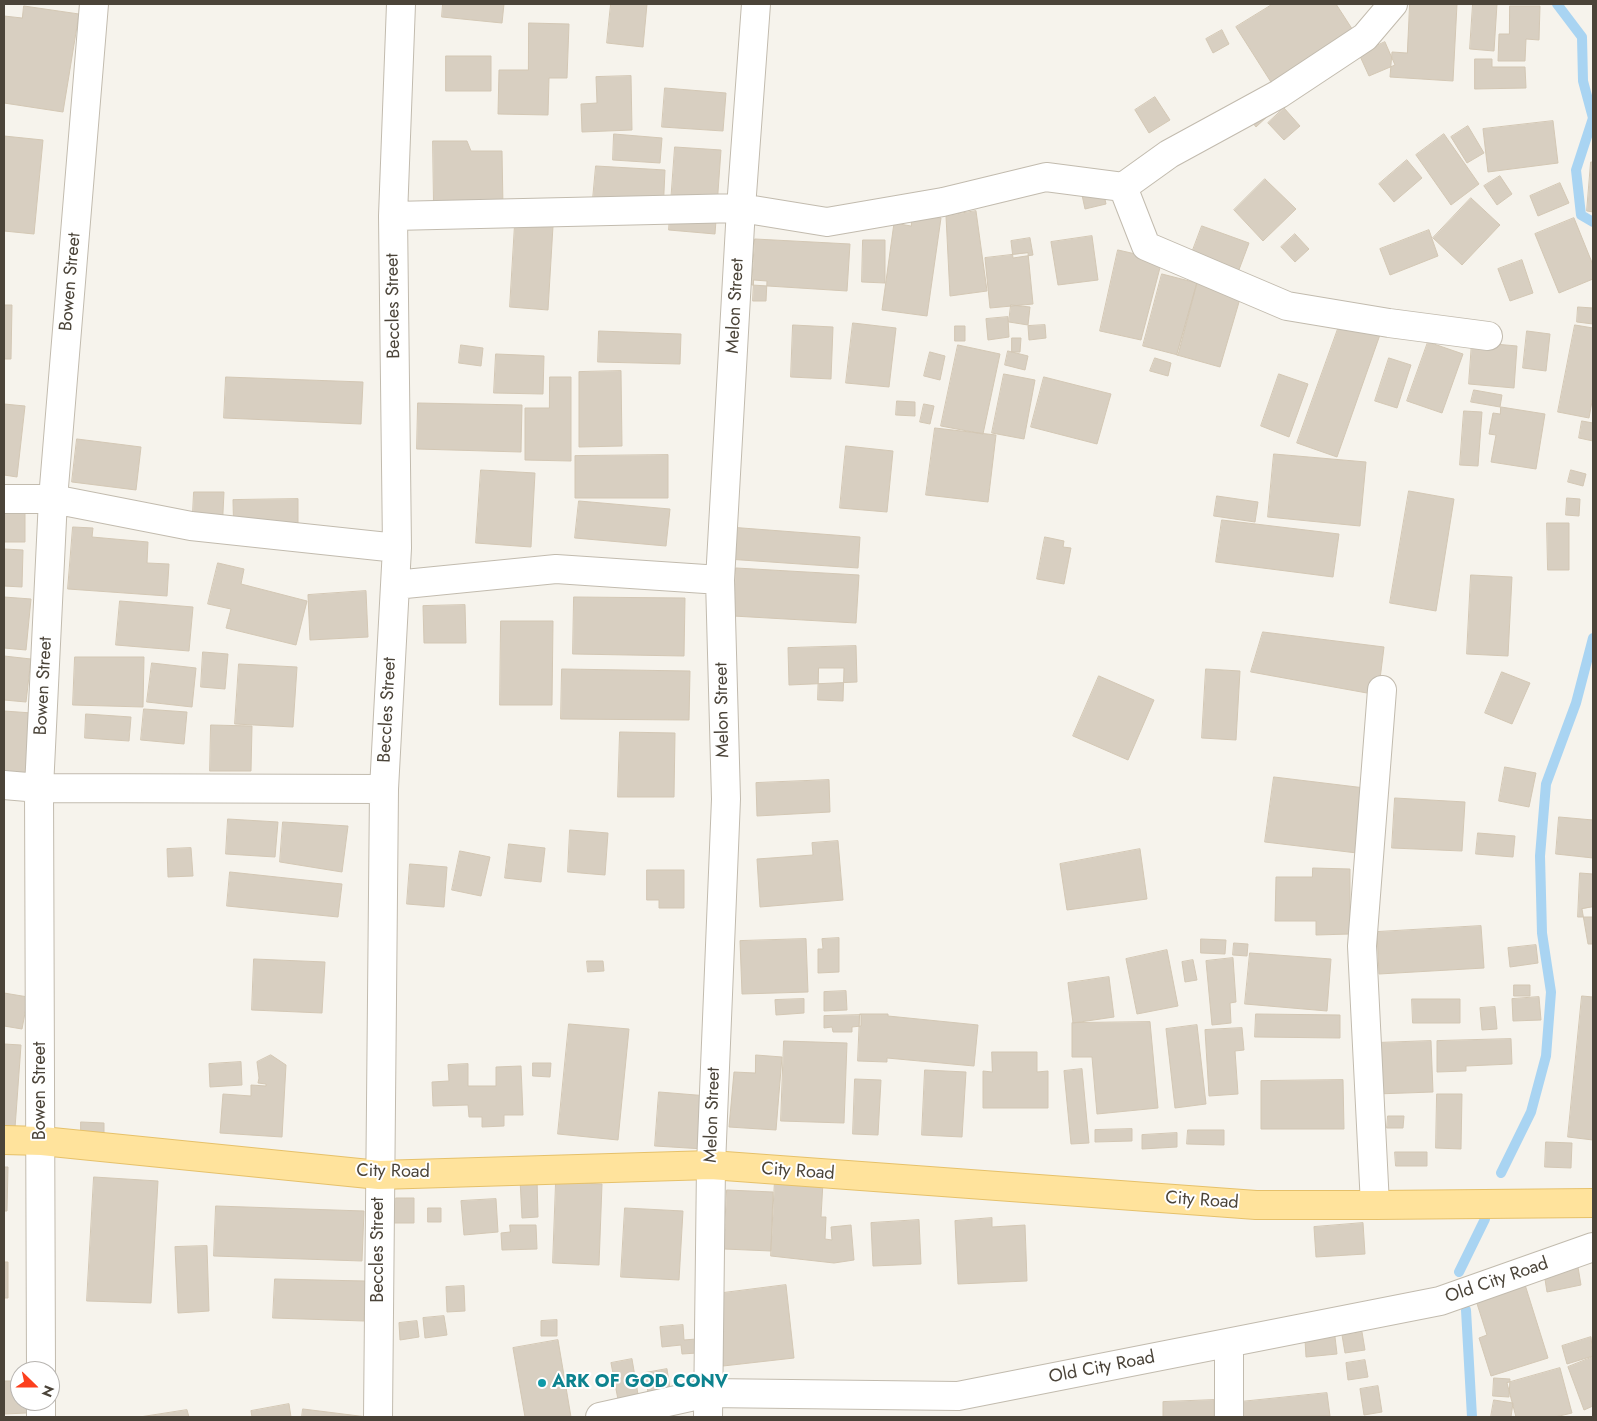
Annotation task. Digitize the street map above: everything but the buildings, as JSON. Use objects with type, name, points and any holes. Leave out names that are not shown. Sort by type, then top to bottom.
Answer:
[{"type":"main road","name":"City Road","points":[[4,1140],[42,1141],[379,1175],[711,1165],[1256,1205],[1593,1203]]},
{"type":"street","name":"Bowen Street","points":[[42,1361],[39,788],[53,499],[94,4]]},
{"type":"street","name":"Beccles Street","points":[[378,1417],[384,789],[397,548],[393,216],[401,4]]},
{"type":"street","name":"Melon Street","points":[[708,1405],[711,1165],[726,799],[720,580],[741,208],[756,4]]},
{"type":"street","points":[[393,216],[741,208],[827,222],[943,202],[1046,177],[1123,187],[1169,154],[1279,94],[1365,37],[1393,4]]},
{"type":"street","points":[[1123,187],[1146,246],[1287,306],[1390,323],[1488,336]]},
{"type":"street","points":[[4,499],[53,499],[191,526],[397,548]]},
{"type":"street","points":[[395,585],[556,569],[720,580]]},
{"type":"street","points":[[1375,1205],[1362,946],[1382,690]]},
{"type":"street","points":[[4,786],[39,788],[384,789]]},
{"type":"street","name":"Old City Road","points":[[600,1417],[708,1405],[959,1406],[1229,1343],[1440,1301],[1593,1247]]},
{"type":"street","points":[[1229,1343],[1229,1417]]},
{"type":"waterway","points":[[1557,4],[1582,37],[1583,81],[1593,118]]},
{"type":"waterway","points":[[1593,118],[1576,170],[1581,215],[1593,222]]},
{"type":"waterway","points":[[1501,1173],[1531,1112],[1546,1056],[1551,992],[1542,933],[1540,856],[1546,784],[1576,703],[1593,638]]},
{"type":"waterway","points":[[1459,1272],[1485,1219]]},
{"type":"waterway","points":[[1466,1310],[1472,1417]]},
{"type":"place","name":"ARK OF GOD CONV","points":[[542,1383]]}]
